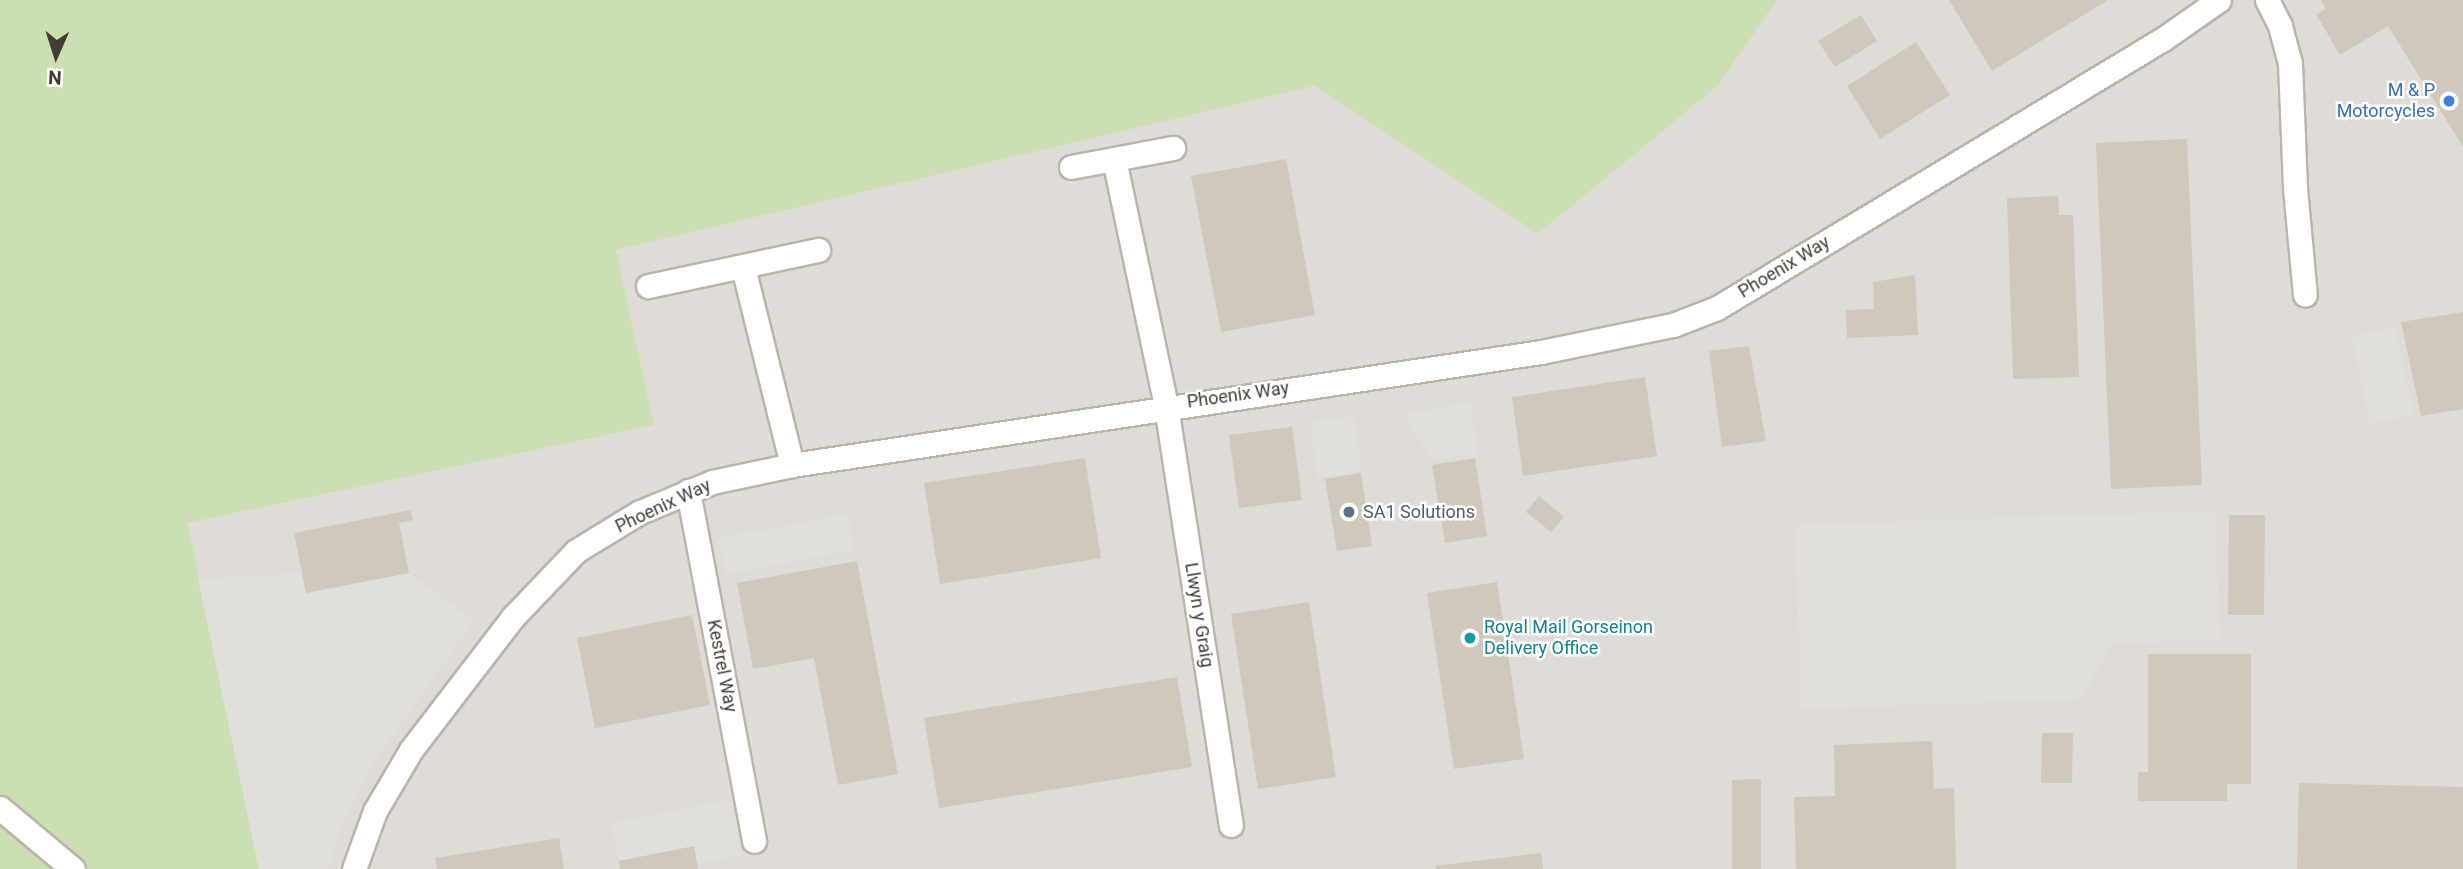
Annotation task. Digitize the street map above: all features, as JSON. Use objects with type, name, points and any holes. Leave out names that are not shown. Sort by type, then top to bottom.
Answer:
[{"type":"street","name":"Phoenix Way","points":[[354,869],[375,811],[411,750],[547,578],[598,537],[688,491],[792,465],[1166,405],[1620,339],[1695,317],[2164,39],[2220,0]]},
{"type":"street","points":[[2267,0],[2280,26],[2290,63],[2305,295]]},
{"type":"street","points":[[1070,167],[1173,148]]},
{"type":"street","name":"Llwyn y Graig","points":[[1114,159],[1166,405],[1231,825]]},
{"type":"street","points":[[648,286],[818,250]]},
{"type":"street","points":[[743,267],[792,465]]},
{"type":"street","name":"Kestrel Way","points":[[688,491],[754,841]]},
{"type":"street","points":[[0,808],[73,869]]},
{"type":"shaded area","points":[[1777,0],[2463,0],[2463,869],[259,869],[188,523],[654,425],[616,250],[1315,86],[1538,234],[1719,85]]},
{"type":"shaded area","points":[[2395,327],[2414,415],[2370,424],[2352,336]]},
{"type":"shaded area","points":[[1470,403],[1478,453],[1432,460],[1410,428],[1407,413]]},
{"type":"shaded area","points":[[1354,416],[1362,471],[1317,477],[1310,422]]},
{"type":"shaded area","points":[[2215,511],[2220,640],[2112,643],[2082,699],[1801,709],[1795,525]]},
{"type":"shaded area","points":[[848,514],[854,550],[725,574],[718,538]]},
{"type":"shaded area","points":[[302,573],[306,593],[409,573],[474,621],[369,770],[344,819],[329,869],[259,869],[198,579]]},
{"type":"shaded area","points":[[732,800],[742,856],[698,864],[694,847],[619,861],[611,823]]},
{"type":"green space","points":[[0,0],[1777,0],[1719,85],[1538,234],[1315,86],[616,250],[654,425],[188,523],[259,869],[0,869]]},
{"type":"building","points":[[1949,0],[2108,0],[1992,71]]},
{"type":"building","name":"M & P Motorcycles","points":[[2321,0],[2463,0],[2463,147],[2388,26],[2340,55],[2316,14],[2326,9]]},
{"type":"building","points":[[1861,15],[1877,41],[1835,67],[1818,41]]},
{"type":"building","points":[[1916,42],[1950,95],[1880,139],[1847,86]]},
{"type":"building","points":[[2187,139],[2202,485],[2111,489],[2096,143]]},
{"type":"building","points":[[1286,159],[1315,315],[1221,332],[1191,176]]},
{"type":"building","points":[[2058,196],[2059,215],[2073,215],[2079,377],[2013,379],[2007,198]]},
{"type":"building","points":[[1915,275],[1918,335],[1847,338],[1846,310],[1874,309],[1873,282]]},
{"type":"building","points":[[2463,312],[2463,409],[2421,416],[2401,322]]},
{"type":"building","points":[[1749,346],[1766,441],[1722,447],[1709,351]]},
{"type":"building","points":[[1645,377],[1657,456],[1523,476],[1512,397]]},
{"type":"building","points":[[1292,427],[1302,500],[1239,508],[1229,435]]},
{"type":"building","points":[[1085,458],[1101,558],[940,584],[924,483]]},
{"type":"building","points":[[1475,458],[1487,536],[1445,543],[1432,465]]},
{"type":"building","name":"SA1 Solutions","points":[[1361,473],[1372,546],[1337,551],[1325,479]]},
{"type":"building","points":[[1539,496],[1564,517],[1551,532],[1526,512]]},
{"type":"building","points":[[411,510],[413,520],[399,523],[409,573],[306,593],[294,533]]},
{"type":"building","points":[[2229,515],[2265,515],[2264,615],[2228,615]]},
{"type":"building","points":[[857,561],[898,774],[838,785],[814,658],[753,669],[737,583]]},
{"type":"building","points":[[1497,582],[1524,759],[1454,769],[1427,593]]},
{"type":"building","points":[[1309,602],[1336,777],[1258,789],[1231,614]]},
{"type":"building","points":[[692,615],[710,705],[595,728],[577,638]]},
{"type":"building","points":[[2148,654],[2251,654],[2251,784],[2227,784],[2227,801],[2138,801],[2138,772],[2148,772]]},
{"type":"building","points":[[1177,677],[1192,767],[939,808],[924,718]]},
{"type":"building","points":[[2042,733],[2073,733],[2072,783],[2041,783]]},
{"type":"building","points":[[1932,741],[1934,789],[1954,788],[1956,869],[1796,869],[1794,797],[1835,796],[1834,745]]},
{"type":"building","points":[[1761,779],[1761,869],[1732,869],[1732,780]]},
{"type":"building","points":[[2299,783],[2463,787],[2463,869],[2297,869]]},
{"type":"building","points":[[559,838],[564,869],[437,869],[435,858]]},
{"type":"building","points":[[694,846],[698,869],[620,869],[619,861]]},
{"type":"building","points":[[1541,853],[1543,869],[1436,869],[1435,866]]},
{"type":"place","name":"M & P Motorcycles","points":[[2449,101]]},
{"type":"place","name":"SA1 Solutions","points":[[1349,512]]},
{"type":"place","name":"Royal Mail Gorseinon Delivery Office","points":[[1470,638]]}]
